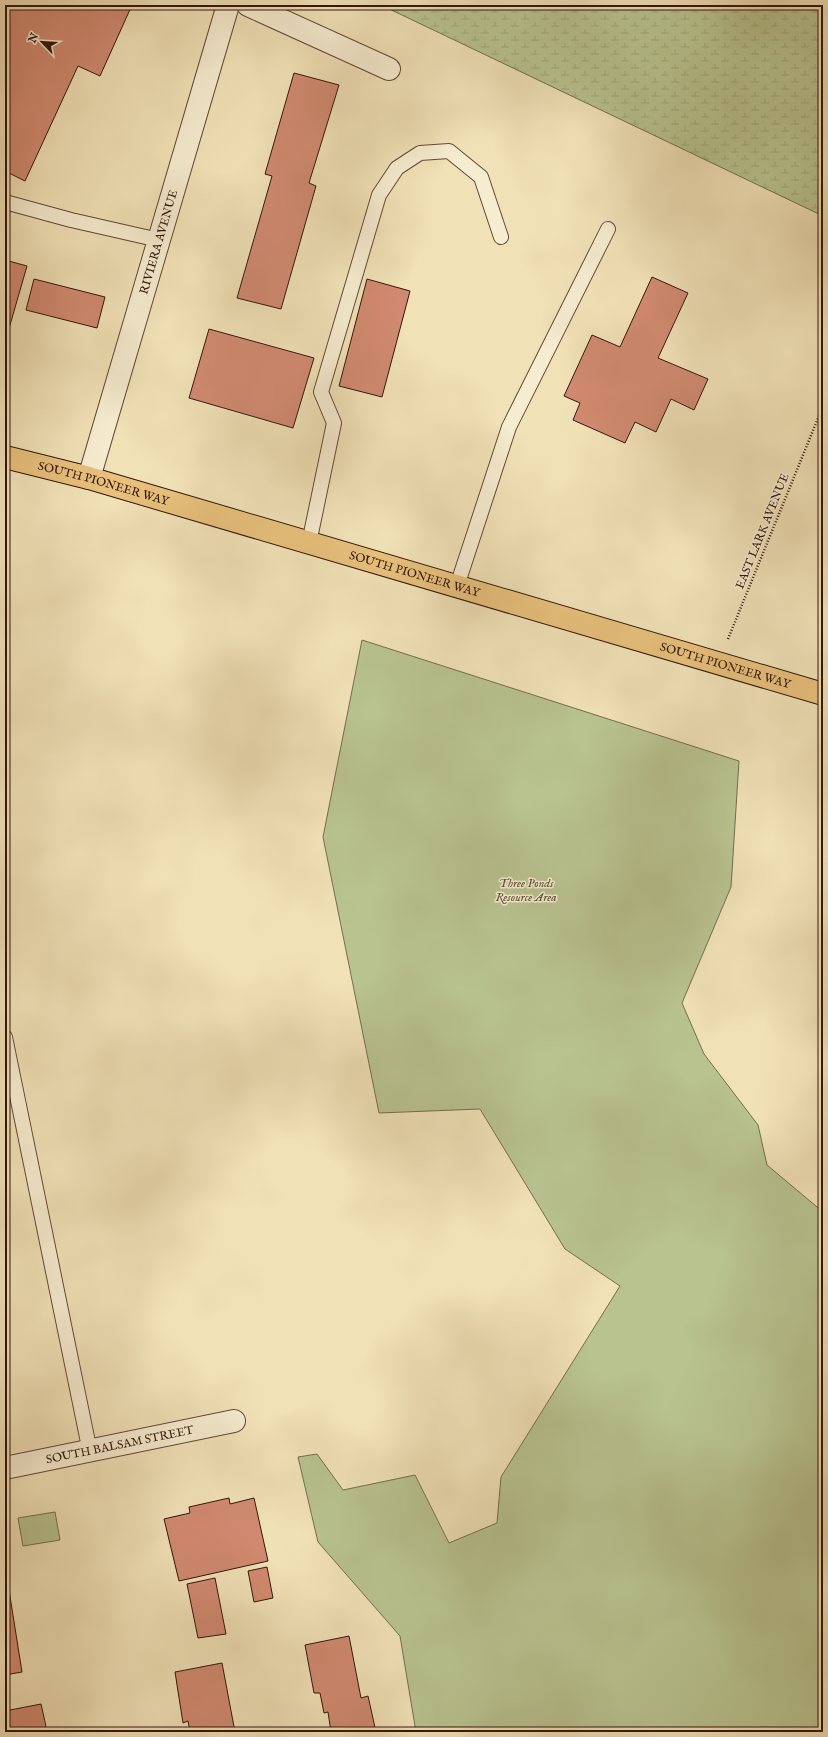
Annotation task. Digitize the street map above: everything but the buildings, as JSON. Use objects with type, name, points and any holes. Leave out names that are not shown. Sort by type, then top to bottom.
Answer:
[{"type":"main road","name":"SOUTH PIONEER WAY","points":[[5,457],[89,478],[823,694]]},
{"type":"street","name":"RIVIERA AVENUE","points":[[89,478],[228,5]]},
{"type":"street","points":[[248,5],[389,68]]},
{"type":"street","name":"SOUTH BALSAM STREET","points":[[5,1468],[234,1422]]},
{"type":"lane","points":[[309,543],[334,423],[321,392],[379,195],[397,168],[420,153],[449,151],[481,177],[500,237]]},
{"type":"lane","points":[[5,202],[159,240]]},
{"type":"lane","points":[[457,586],[510,427],[608,229]]},
{"type":"lane","points":[[5,1038],[90,1452]]},
{"type":"path","name":"EAST LARK AVENUE","points":[[718,663],[823,406]]},
{"type":"green space","points":[[381,5],[823,5],[823,216]]},
{"type":"green space","name":"Three Ponds Resource Area","points":[[362,640],[739,761],[731,887],[682,1003],[704,1054],[758,1125],[767,1165],[823,1212],[823,1732],[416,1732],[400,1636],[318,1542],[298,1457],[317,1454],[343,1490],[415,1475],[449,1543],[497,1523],[501,1477],[620,1286],[565,1249],[480,1109],[379,1113],[323,837]]},
{"type":"green space","points":[[55,1512],[60,1540],[23,1546],[18,1518]]}]
